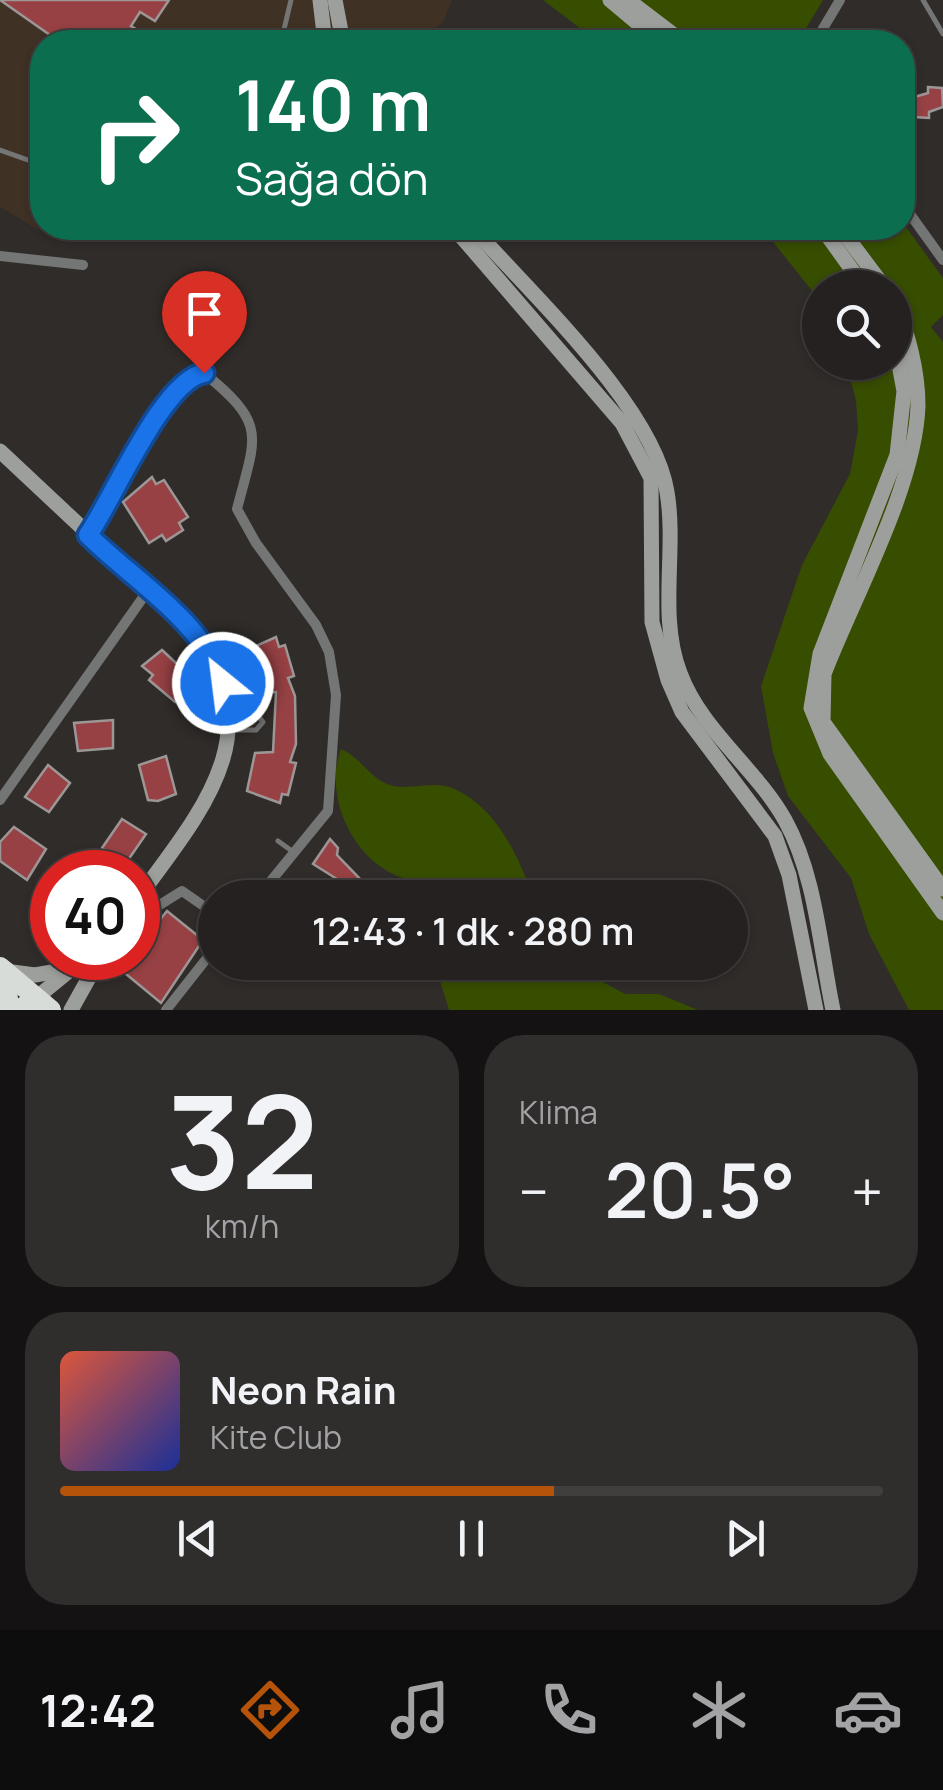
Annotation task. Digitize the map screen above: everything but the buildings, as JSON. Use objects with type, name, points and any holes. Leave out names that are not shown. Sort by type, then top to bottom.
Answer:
[{"type":"highway","points":[[3,969],[36,1006]]},
{"type":"highway","points":[[0,1009],[8,999],[3,969]]},
{"type":"street","points":[[320,0],[324,30]]},
{"type":"street","points":[[334,0],[340,30]]},
{"type":"street","points":[[610,0],[646,30]]},
{"type":"street","points":[[628,0],[667,30]]},
{"type":"street","points":[[822,30],[840,0]]},
{"type":"street","points":[[915,221],[943,260]]},
{"type":"street","points":[[464,240],[622,423],[639,452],[650,478],[654,512],[652,622],[668,680],[682,712],[775,836],[789,875],[816,1010]]},
{"type":"street","points":[[484,240],[622,396],[649,436],[668,493],[671,636],[678,670],[694,704],[784,820],[805,868],[833,1010]]},
{"type":"street","points":[[831,240],[852,270]]},
{"type":"street","points":[[849,240],[872,270]]},
{"type":"street","points":[[0,256],[83,266]]},
{"type":"street","points":[[0,264],[28,257]]},
{"type":"street","points":[[912,356],[916,369],[914,441],[903,480],[824,674],[820,700],[823,722],[843,753],[943,889]]},
{"type":"street","points":[[88,535],[171,397],[192,375],[204,373],[253,421],[254,441],[237,509],[256,542],[316,624],[329,652],[336,695],[328,811],[272,880]]},
{"type":"street","points":[[902,380],[897,455],[820,654],[810,708],[830,754],[943,914]]},
{"type":"street","points":[[0,451],[149,589],[207,649],[223,683],[228,723],[226,753],[213,790],[160,866]]},
{"type":"street","points":[[0,800],[149,589]]},
{"type":"street","points":[[160,905],[182,891],[198,902]]},
{"type":"street","points":[[3,969],[30,974]]},
{"type":"street","points":[[166,1010],[198,970]]},
{"type":"street","points":[[36,1006],[59,980]]},
{"type":"street","points":[[71,1010],[89,980]]},
{"type":"street","points":[[86,986],[86,1010]]},
{"type":"lane","points":[[284,30],[291,0]]},
{"type":"lane","points":[[923,0],[943,34]]},
{"type":"lane","points":[[0,150],[30,161]]},
{"type":"lane","points":[[256,714],[263,722],[256,730],[228,723],[256,714]]},
{"type":"lane","points":[[278,841],[294,853]]},
{"type":"shaded area","points":[[0,0],[452,0],[443,22],[434,30],[30,30],[30,225],[0,207]]},
{"type":"green space","points":[[543,0],[823,0],[805,30],[582,30]]},
{"type":"green space","points":[[772,240],[915,240],[943,278],[943,315],[931,327],[943,342],[943,1010],[909,1010],[869,934],[851,878],[788,796],[773,753],[761,686],[802,565],[850,474],[858,431],[851,380],[912,380],[912,270],[802,270],[802,278]]},
{"type":"green space","points":[[341,749],[390,785],[444,786],[468,796],[504,834],[526,880],[420,880],[385,870],[357,843],[346,825],[336,787]]},
{"type":"green space","points":[[440,980],[599,980],[625,994],[659,994],[698,1010],[449,1010]]},
{"type":"route","points":[[204,373],[192,375],[171,397],[88,535],[190,629],[218,667],[223,683]]}]
